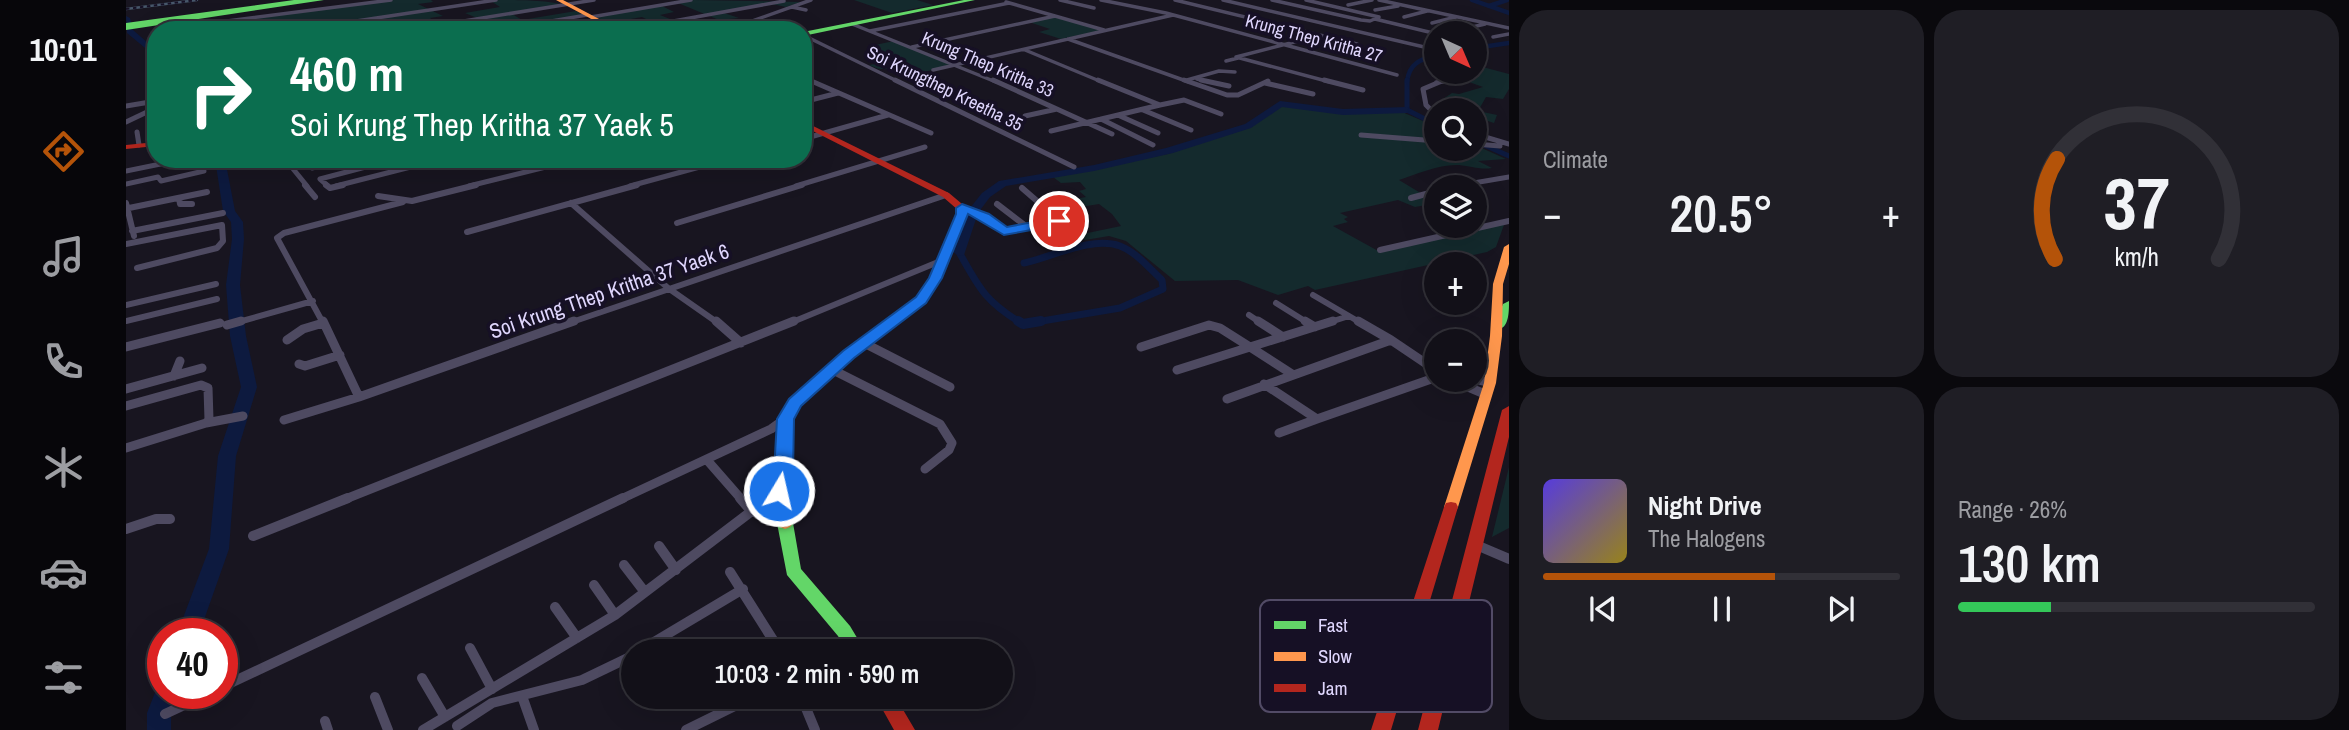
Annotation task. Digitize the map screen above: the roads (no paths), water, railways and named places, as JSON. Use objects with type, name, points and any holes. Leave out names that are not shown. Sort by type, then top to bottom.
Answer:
[{"type":"main road","points":[[131,23],[271,0]]},
{"type":"main road","points":[[131,23],[288,0]]},
{"type":"main road","points":[[131,23],[305,0]]},
{"type":"main road","points":[[148,21],[321,0]]},
{"type":"main road","points":[[812,32],[972,0]]},
{"type":"main road","points":[[563,2],[589,20]]},
{"type":"main road","points":[[812,128],[946,195],[970,210],[930,289],[921,300],[831,369],[795,403],[785,419],[783,473],[779,491],[793,571],[849,639]]},
{"type":"main road","points":[[1422,600],[1489,389],[1496,336],[1498,284],[1509,247]]},
{"type":"main road","points":[[1496,336],[1509,304]]},
{"type":"main road","points":[[1460,600],[1509,410]]},
{"type":"main road","points":[[892,709],[905,730]]},
{"type":"main road","points":[[1381,730],[1387,712]]},
{"type":"main road","points":[[1427,730],[1432,712]]},
{"type":"street","points":[[234,21],[391,0]]},
{"type":"street","points":[[356,21],[496,0]]},
{"type":"street","points":[[458,21],[563,2],[594,0]]},
{"type":"street","points":[[589,20],[691,0]]},
{"type":"street","points":[[674,21],[784,1],[782,0]]},
{"type":"street","points":[[752,21],[811,0]]},
{"type":"street","points":[[999,0],[1105,30]]},
{"type":"street","points":[[1060,0],[1094,8]]},
{"type":"street","name":"Krung Thep Kritha 27","points":[[1101,0],[1174,15],[1397,75]]},
{"type":"street","points":[[1119,3],[1131,0]]},
{"type":"street","points":[[1175,0],[1357,44]]},
{"type":"street","points":[[1223,0],[1424,47]]},
{"type":"street","points":[[1272,0],[1424,31]]},
{"type":"street","points":[[1306,0],[1379,17],[1375,19]]},
{"type":"street","points":[[1348,5],[1372,0]]},
{"type":"street","points":[[1378,0],[1478,21]]},
{"type":"street","points":[[870,31],[1009,3]]},
{"type":"street","points":[[1375,10],[1401,5]]},
{"type":"street","points":[[792,7],[806,10]]},
{"type":"street","points":[[1134,9],[1142,7]]},
{"type":"street","points":[[1404,17],[1430,11]]},
{"type":"street","points":[[933,70],[1174,15]]},
{"type":"street","points":[[912,47],[1055,16]]},
{"type":"street","points":[[1441,21],[1459,17]]},
{"type":"street","points":[[1078,22],[1087,20]]},
{"type":"street","points":[[1488,23],[1509,31]]},
{"type":"street","name":"Krung Thep Kritha 33","points":[[852,24],[960,65],[1112,134]]},
{"type":"street","points":[[1493,37],[1509,31]]},
{"type":"street","name":"Soi Krungthep Kreetha 35","points":[[812,38],[1074,167]]},
{"type":"street","points":[[1068,39],[1235,96],[1266,82],[1313,94]]},
{"type":"street","points":[[1226,61],[1306,40]]},
{"type":"street","points":[[1025,50],[1160,104]]},
{"type":"street","points":[[1238,58],[1363,90]]},
{"type":"street","points":[[1255,62],[1264,60]]},
{"type":"street","points":[[1184,80],[1219,71],[1235,72]]},
{"type":"street","points":[[1194,79],[1229,86]]},
{"type":"street","points":[[812,81],[931,134]]},
{"type":"street","points":[[1425,98],[1423,89],[1429,84]]},
{"type":"street","points":[[812,100],[839,93]]},
{"type":"street","points":[[1051,131],[1181,100],[1221,114]]},
{"type":"street","points":[[126,106],[147,102]]},
{"type":"street","points":[[1025,116],[1056,109]]},
{"type":"street","points":[[1143,110],[1191,131]]},
{"type":"street","points":[[126,122],[147,111]]},
{"type":"street","points":[[812,136],[888,115]]},
{"type":"street","points":[[1119,115],[1158,133]]},
{"type":"street","points":[[1101,119],[1153,145]]},
{"type":"street","points":[[132,146],[137,132]]},
{"type":"street","points":[[1361,135],[1424,140]]},
{"type":"street","points":[[1487,138],[1509,146]]},
{"type":"street","points":[[1487,145],[1509,146]]},
{"type":"street","points":[[677,223],[925,147]]},
{"type":"street","points":[[126,171],[147,167]]},
{"type":"street","points":[[292,168],[316,197]]},
{"type":"street","points":[[362,168],[320,179],[330,188],[407,168]]},
{"type":"street","points":[[359,397],[313,301],[278,238],[279,235],[541,168]]},
{"type":"street","points":[[467,232],[697,168]]},
{"type":"street","points":[[126,184],[159,177],[161,181],[204,171]]},
{"type":"street","points":[[1487,181],[1509,177]]},
{"type":"street","points":[[1022,188],[1059,221]]},
{"type":"street","points":[[135,242],[129,228],[127,205],[207,192]]},
{"type":"street","points":[[1411,198],[1424,194]]},
{"type":"street","name":"Soi Krung Thep Kritha 37 Yaek 6","points":[[284,420],[359,397],[668,288],[946,195]]},
{"type":"street","points":[[970,210],[1004,231],[1082,214],[1068,195]]},
{"type":"street","points":[[378,196],[393,196],[403,202]]},
{"type":"street","points":[[179,198],[180,204],[192,204]]},
{"type":"street","points":[[571,203],[668,288],[712,317],[741,343]]},
{"type":"street","points":[[998,204],[1027,227]]},
{"type":"street","points":[[129,228],[223,213]]},
{"type":"street","points":[[1380,250],[1509,221]]},
{"type":"street","points":[[126,244],[222,225],[223,241],[217,248],[137,268]]},
{"type":"street","points":[[253,536],[741,343],[944,259]]},
{"type":"street","points":[[126,305],[216,284]]},
{"type":"street","points":[[1313,295],[1424,362]]},
{"type":"street","points":[[126,321],[217,299]]},
{"type":"street","points":[[126,347],[229,324],[313,301]]},
{"type":"street","points":[[1276,303],[1315,327]]},
{"type":"street","points":[[1249,315],[1283,337]]},
{"type":"street","points":[[1177,370],[1349,316]]},
{"type":"street","points":[[287,340],[303,329],[323,323]]},
{"type":"street","points":[[1141,347],[1209,325],[1220,328],[1292,374]]},
{"type":"street","points":[[1227,399],[1391,340]]},
{"type":"street","points":[[864,343],[950,387]]},
{"type":"street","points":[[299,364],[305,366],[340,355]]},
{"type":"street","points":[[174,376],[180,361]]},
{"type":"street","points":[[126,389],[202,369]]},
{"type":"street","points":[[831,369],[940,424],[952,443],[949,450],[925,469]]},
{"type":"street","points":[[1279,433],[1424,382]]},
{"type":"street","points":[[1264,384],[1317,419]]},
{"type":"street","points":[[126,406],[206,385],[209,420],[206,423]]},
{"type":"street","points":[[126,448],[206,423],[243,416]]},
{"type":"street","points":[[238,680],[707,460],[771,429],[785,419]]},
{"type":"street","points":[[707,460],[752,512]]},
{"type":"street","points":[[423,730],[615,615],[779,491]]},
{"type":"street","points":[[126,529],[146,522],[170,519]]},
{"type":"street","points":[[1474,544],[1509,559]]},
{"type":"street","points":[[659,546],[676,570]]},
{"type":"street","points":[[624,565],[644,591]]},
{"type":"street","points":[[730,572],[773,639]]},
{"type":"street","points":[[594,585],[615,615]]},
{"type":"street","points":[[659,639],[743,589]]},
{"type":"street","points":[[555,607],[577,638]]},
{"type":"street","points":[[470,648],[492,689]]},
{"type":"street","points":[[457,726],[492,703],[582,680],[621,660]]},
{"type":"street","points":[[422,678],[445,717]]},
{"type":"street","points":[[522,696],[534,730]]},
{"type":"street","points":[[375,697],[388,730]]},
{"type":"street","points":[[164,714],[175,709]]},
{"type":"street","points":[[686,730],[729,709]]},
{"type":"street","points":[[807,709],[815,730]]},
{"type":"waterway","points":[[1472,0],[1489,6]]},
{"type":"waterway","points":[[1489,6],[1507,0]]},
{"type":"waterway","points":[[1489,6],[1509,13]]},
{"type":"waterway","points":[[126,18],[130,31],[147,47]]},
{"type":"waterway","points":[[1488,46],[1509,43]]},
{"type":"waterway","points":[[1407,82],[1410,70],[1424,59]]},
{"type":"waterway","points":[[1407,82],[1407,110],[1424,118]]},
{"type":"waterway","points":[[959,252],[972,213],[986,195],[1003,183],[1094,168],[1169,151],[1248,126],[1280,104],[1343,112],[1407,110]]},
{"type":"waterway","points":[[1487,146],[1509,156]]},
{"type":"waterway","points":[[194,618],[219,549],[227,456],[249,387],[238,336],[233,285],[237,222],[229,211],[222,168]]},
{"type":"waterway","points":[[1024,263],[1084,245],[1120,246],[1137,256],[1162,280],[1163,289],[1120,308],[1030,323]]},
{"type":"waterway","points":[[959,252],[984,293],[1019,321]]},
{"type":"waterway","points":[[1019,321],[1023,324],[1041,321]]},
{"type":"waterway","points":[[159,730],[160,709]]},
{"type":"railway","points":[[126,9],[197,0]]}]
